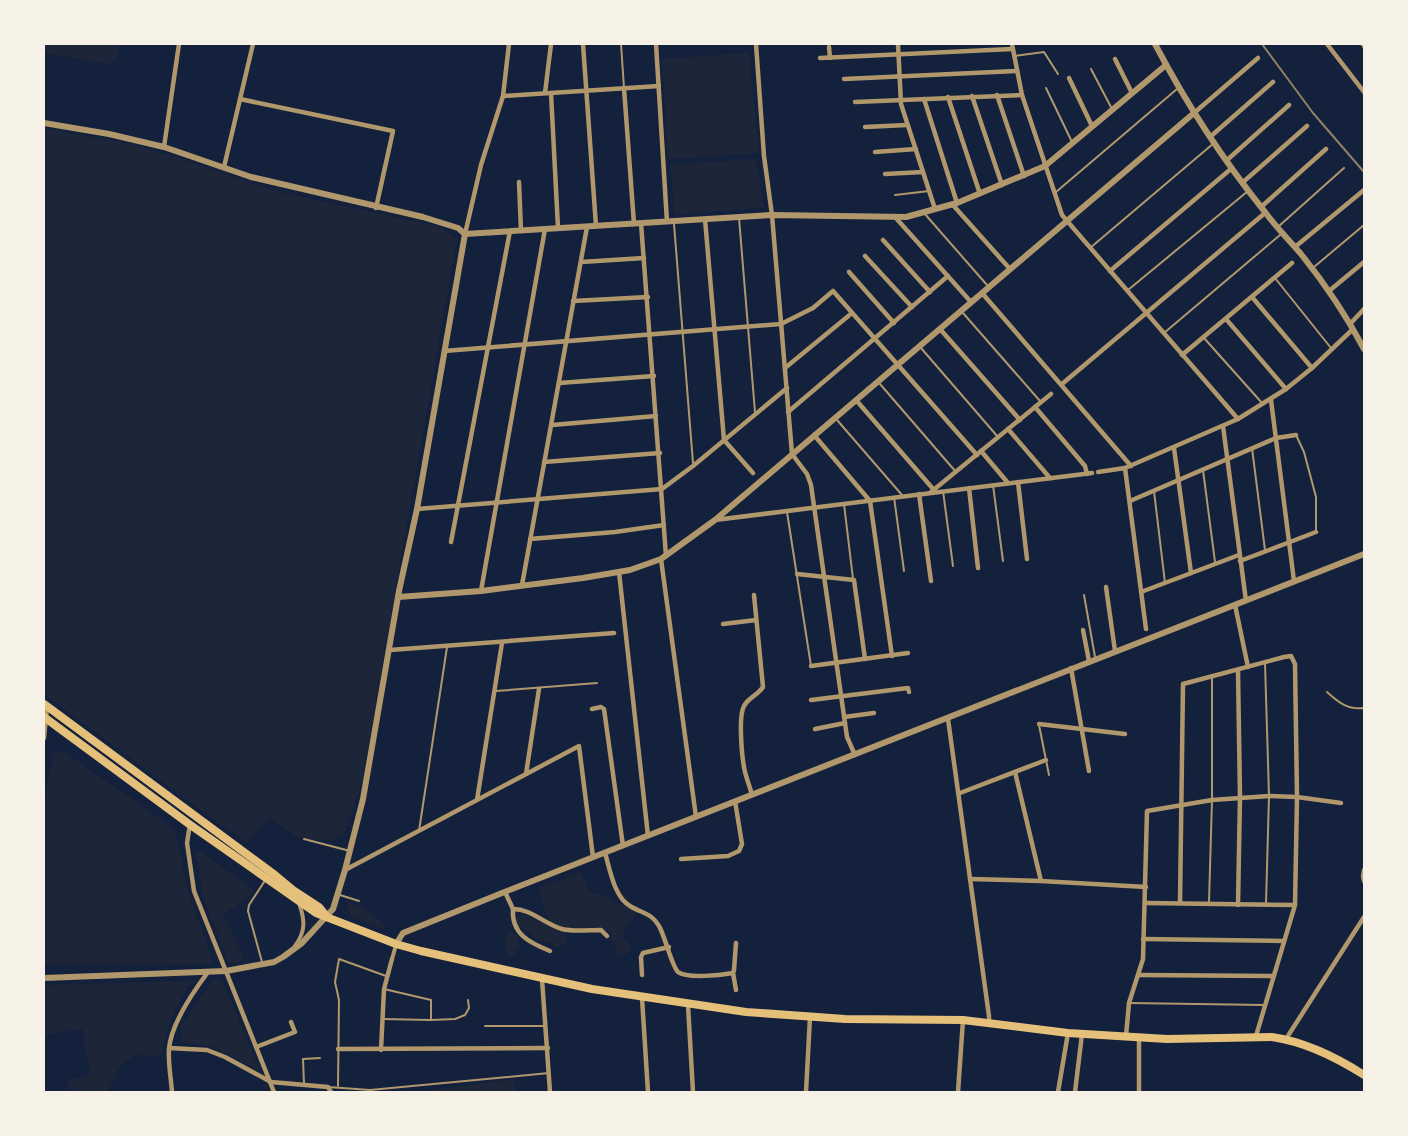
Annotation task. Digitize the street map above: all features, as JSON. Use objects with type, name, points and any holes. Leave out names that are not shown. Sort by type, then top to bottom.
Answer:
[{"type":"highway","points":[[46,706],[293,890],[320,907],[327,917]]},
{"type":"highway","points":[[45,718],[189,825],[298,902],[316,913],[396,944],[542,979],[688,1005],[810,1017],[963,1020],[1083,1034],[1194,1040],[1256,1036],[1286,1039],[1328,1054],[1365,1075]]},
{"type":"street","points":[[164,147],[179,44]]},
{"type":"street","points":[[224,167],[253,44]]},
{"type":"street","points":[[44,978],[226,971],[274,962],[291,952],[327,917],[334,906],[363,799],[465,234],[481,165],[503,96],[509,44]]},
{"type":"street","points":[[551,44],[548,93],[558,228]]},
{"type":"street","points":[[583,44],[596,226]]},
{"type":"street","points":[[656,44],[670,221]]},
{"type":"street","points":[[756,44],[764,156],[772,215],[792,454],[807,474],[825,577],[844,720],[847,737],[855,754]]},
{"type":"street","points":[[898,44],[901,100],[935,209]]},
{"type":"street","points":[[1155,44],[1194,112],[1226,161],[1329,291],[1365,349]]},
{"type":"street","points":[[1327,44],[1365,92]]},
{"type":"street","points":[[820,58],[899,55],[1012,46],[1022,94],[1062,215],[1238,419]]},
{"type":"street","points":[[829,47],[830,58]]},
{"type":"street","points":[[398,597],[481,591],[619,572],[664,557],[715,520],[1258,58]]},
{"type":"street","points":[[1115,59],[1132,93]]},
{"type":"street","points":[[44,123],[109,134],[164,147],[278,184],[458,228],[465,234],[772,215],[906,217],[980,194],[1045,166],[1166,65]]},
{"type":"street","points":[[844,79],[1016,71]]},
{"type":"street","points":[[1068,78],[1092,126]]},
{"type":"street","points":[[1212,140],[1273,82]]},
{"type":"street","points":[[503,96],[659,86]]},
{"type":"street","points":[[624,88],[648,297],[660,453],[664,557],[696,817]]},
{"type":"street","points":[[855,102],[1022,94]]},
{"type":"street","points":[[997,95],[1024,176]]},
{"type":"street","points":[[972,96],[1002,185]]},
{"type":"street","points":[[948,97],[980,194]]},
{"type":"street","points":[[240,99],[393,131],[376,207]]},
{"type":"street","points":[[924,99],[954,203],[1010,269]]},
{"type":"street","points":[[1226,161],[1289,105]]},
{"type":"street","points":[[865,127],[907,125]]},
{"type":"street","points":[[1242,183],[1306,126]]},
{"type":"street","points":[[875,152],[916,149]]},
{"type":"street","points":[[1062,384],[1263,210],[1326,149]]},
{"type":"street","points":[[1110,271],[1232,168]]},
{"type":"street","points":[[885,174],[923,172]]},
{"type":"street","points":[[519,182],[521,231]]},
{"type":"street","points":[[1295,247],[1364,190]]},
{"type":"street","points":[[895,217],[971,302]]},
{"type":"street","points":[[705,219],[724,440],[753,473]]},
{"type":"street","points":[[522,585],[587,227]]},
{"type":"street","points":[[481,591],[546,229]]},
{"type":"street","points":[[451,542],[510,231]]},
{"type":"street","points":[[883,240],[930,292]]},
{"type":"street","points":[[865,256],[912,307]]},
{"type":"street","points":[[581,262],[644,258]]},
{"type":"street","points":[[1329,291],[1365,262]]},
{"type":"street","points":[[1182,355],[1292,263]]},
{"type":"street","points":[[849,272],[894,323]]},
{"type":"street","points":[[788,412],[948,276]]},
{"type":"street","points":[[444,351],[781,324],[813,308],[833,291],[1008,483]]},
{"type":"street","points":[[982,293],[1131,466]]},
{"type":"street","points":[[573,301],[648,297]]},
{"type":"street","points":[[1252,297],[1312,368]]},
{"type":"street","points":[[1098,472],[1131,466],[1223,426],[1263,405],[1286,389],[1332,350],[1365,309]]},
{"type":"street","points":[[785,368],[852,313]]},
{"type":"street","points":[[1226,320],[1286,389]]},
{"type":"street","points":[[940,329],[1020,420]]},
{"type":"street","points":[[559,383],[654,376]]},
{"type":"street","points":[[417,508],[662,489],[787,388]]},
{"type":"street","points":[[933,491],[1051,394]]},
{"type":"street","points":[[856,400],[933,491]]},
{"type":"street","points":[[1271,400],[1294,581]]},
{"type":"street","points":[[715,520],[933,491],[1090,474],[1035,407]]},
{"type":"street","points":[[552,425],[656,416]]},
{"type":"street","points":[[1223,426],[1246,601]]},
{"type":"street","points":[[1008,429],[1050,478]]},
{"type":"street","points":[[814,435],[870,501],[892,656]]},
{"type":"street","points":[[1130,501],[1276,438],[1296,435]]},
{"type":"street","points":[[1174,448],[1191,573]]},
{"type":"street","points":[[544,462],[660,453]]},
{"type":"street","points":[[1125,468],[1146,629]]},
{"type":"street","points":[[1018,482],[1027,559]]},
{"type":"street","points":[[969,488],[978,568]]},
{"type":"street","points":[[919,494],[931,581]]},
{"type":"street","points":[[530,539],[615,532],[664,525]]},
{"type":"street","points":[[1240,561],[1316,532]]},
{"type":"street","points":[[381,1050],[384,989],[396,944],[403,933],[1365,554]]},
{"type":"street","points":[[1141,592],[1239,555]]},
{"type":"street","points":[[619,572],[648,836]]},
{"type":"street","points":[[797,574],[854,580],[865,659]]},
{"type":"street","points":[[1106,587],[1115,651]]},
{"type":"street","points":[[753,795],[745,771],[742,710],[745,704],[760,693],[763,687],[754,595]]},
{"type":"street","points":[[1235,605],[1248,667]]},
{"type":"street","points":[[723,624],[756,620]]},
{"type":"street","points":[[1083,630],[1092,660]]},
{"type":"street","points":[[390,650],[614,633]]},
{"type":"street","points":[[477,800],[502,643]]},
{"type":"street","points":[[812,666],[908,653]]},
{"type":"street","points":[[1180,903],[1183,684],[1291,656],[1295,664],[1297,797],[1295,905],[1256,1036]]},
{"type":"street","points":[[1071,668],[1089,771]]},
{"type":"street","points":[[1238,670],[1240,797],[1238,904]]},
{"type":"street","points":[[812,700],[908,688],[909,693]]},
{"type":"street","points":[[526,774],[539,689]]},
{"type":"street","points":[[44,738],[46,706]]},
{"type":"street","points":[[592,709],[601,707],[604,709],[623,846]]},
{"type":"street","points":[[815,729],[874,713]]},
{"type":"street","points":[[948,719],[960,793],[989,1023]]},
{"type":"street","points":[[1039,724],[1125,734]]},
{"type":"street","points":[[345,870],[579,746],[593,857]]},
{"type":"street","points":[[960,793],[1046,760]]},
{"type":"street","points":[[1015,772],[1041,881]]},
{"type":"street","points":[[1126,1036],[1130,1003],[1143,959],[1147,811],[1240,797],[1297,797],[1341,803]]},
{"type":"street","points":[[681,859],[728,856],[739,851],[742,844],[735,801]]},
{"type":"street","points":[[195,815],[189,825],[187,843],[194,891],[274,1092]]},
{"type":"street","points":[[605,853],[618,892],[628,906],[654,917],[669,947],[674,968],[679,973],[686,976],[732,973]]},
{"type":"street","points":[[1365,870],[1363,876],[1365,881]]},
{"type":"street","points":[[970,879],[1146,886]]},
{"type":"street","points":[[505,892],[513,909],[513,921],[524,939],[549,951]]},
{"type":"street","points":[[291,952],[304,930],[304,917],[298,902]]},
{"type":"street","points":[[1146,903],[1295,905]]},
{"type":"street","points":[[513,909],[523,909],[564,930],[601,930],[607,936]]},
{"type":"street","points":[[1286,1039],[1365,917]]},
{"type":"street","points":[[1143,939],[1284,941]]},
{"type":"street","points":[[736,943],[735,970],[732,973],[736,990]]},
{"type":"street","points":[[642,975],[641,957],[643,953],[669,947]]},
{"type":"street","points":[[172,1092],[169,1048],[176,1026],[191,994],[207,972]]},
{"type":"street","points":[[1139,975],[1274,976]]},
{"type":"street","points":[[542,979],[550,1092]]},
{"type":"street","points":[[642,998],[648,1092]]},
{"type":"street","points":[[688,1005],[693,1092]]},
{"type":"street","points":[[806,1092],[810,1017]]},
{"type":"street","points":[[958,1092],[963,1020]]},
{"type":"street","points":[[256,1047],[295,1032],[291,1022]]},
{"type":"street","points":[[1058,1092],[1068,1033]]},
{"type":"street","points":[[1075,1092],[1083,1034]]},
{"type":"street","points":[[1139,1037],[1139,1092]]},
{"type":"street","points":[[169,1048],[207,1050],[271,1082],[328,1087],[331,1092]]},
{"type":"street","points":[[338,1049],[548,1048]]},
{"type":"lane","points":[[621,44],[624,88]]},
{"type":"lane","points":[[1361,44],[1365,48]]},
{"type":"lane","points":[[1013,56],[1044,52],[1058,74]]},
{"type":"lane","points":[[1091,69],[1112,109]]},
{"type":"lane","points":[[1054,193],[1179,87]]},
{"type":"lane","points":[[1046,88],[1072,142]]},
{"type":"lane","points":[[1090,248],[1212,140]]},
{"type":"lane","points":[[1278,227],[1344,168]]},
{"type":"lane","points":[[895,195],[929,191]]},
{"type":"lane","points":[[1127,290],[1248,191]]},
{"type":"lane","points":[[924,213],[989,287]]},
{"type":"lane","points":[[739,218],[755,414]]},
{"type":"lane","points":[[670,221],[683,332],[693,466]]},
{"type":"lane","points":[[1312,269],[1365,225]]},
{"type":"lane","points":[[1164,333],[1283,233]]},
{"type":"lane","points":[[1275,278],[1332,350]]},
{"type":"lane","points":[[961,310],[1041,402]]},
{"type":"lane","points":[[1204,338],[1263,405]]},
{"type":"lane","points":[[920,346],[998,438]]},
{"type":"lane","points":[[878,381],[956,472]]},
{"type":"lane","points":[[835,418],[903,496]]},
{"type":"lane","points":[[1296,435],[1304,452],[1316,497],[1316,532]]},
{"type":"lane","points":[[1252,448],[1265,552]]},
{"type":"lane","points":[[1203,470],[1215,564]]},
{"type":"lane","points":[[993,485],[1003,561]]},
{"type":"lane","points":[[943,491],[953,566]]},
{"type":"lane","points":[[1154,491],[1165,583]]},
{"type":"lane","points":[[894,497],[904,571]]},
{"type":"lane","points":[[844,504],[854,580]]},
{"type":"lane","points":[[787,512],[812,666]]},
{"type":"lane","points":[[1084,595],[1092,660]]},
{"type":"lane","points":[[420,831],[447,647]]},
{"type":"lane","points":[[1265,663],[1269,796],[1266,905]]},
{"type":"lane","points":[[1209,904],[1212,677]]},
{"type":"lane","points":[[494,692],[597,683]]},
{"type":"lane","points":[[1327,692],[1345,706],[1355,709],[1365,708]]},
{"type":"lane","points":[[1039,724],[1049,775]]},
{"type":"lane","points":[[304,839],[350,851]]},
{"type":"lane","points":[[263,964],[248,911],[249,905],[266,879]]},
{"type":"lane","points":[[338,894],[359,901]]},
{"type":"lane","points":[[338,1086],[339,1000],[335,982],[339,959],[387,976]]},
{"type":"lane","points":[[384,989],[431,1000],[431,1020]]},
{"type":"lane","points":[[382,1019],[455,1019],[465,1015],[469,1008],[468,1000]]},
{"type":"lane","points":[[1130,1003],[1264,1005]]},
{"type":"lane","points":[[485,1026],[546,1026]]},
{"type":"lane","points":[[304,1084],[303,1059],[320,1058]]},
{"type":"lane","points":[[328,1087],[370,1090],[549,1073]]},
{"type":"shaded area","points":[[44,44],[119,44],[118,56],[109,64],[44,53]]},
{"type":"shaded area","points":[[749,53],[759,153],[668,159],[662,59]]},
{"type":"shaded area","points":[[44,128],[131,144],[271,190],[440,227],[457,239],[361,786],[344,834],[329,841],[298,837],[269,819],[247,842],[44,694]]},
{"type":"shaded area","points":[[756,159],[764,208],[675,214],[670,165]]},
{"type":"shaded area","points":[[64,752],[175,829],[188,892],[214,964],[44,965],[44,806],[53,753]]},
{"type":"shaded area","points":[[200,851],[255,891],[223,914],[244,958],[243,961],[229,963],[203,897],[196,854]]},
{"type":"shaded area","points":[[581,872],[590,893],[608,896],[616,904],[623,904],[637,913],[624,930],[623,939],[630,945],[630,950],[625,955],[620,957],[616,953],[615,942],[612,941],[610,931],[565,932],[568,939],[564,945],[556,947],[549,942],[535,939],[530,932],[516,923],[515,920],[519,914],[551,927],[538,889]]},
{"type":"shaded area","points":[[349,902],[369,912],[385,928],[351,917],[347,907]]},
{"type":"shaded area","points":[[509,932],[515,934],[520,944],[515,956],[508,957],[504,938]]},
{"type":"shaded area","points":[[215,978],[220,978],[225,988],[260,1071],[213,1047],[182,1042],[180,1027]]},
{"type":"shaded area","points":[[191,981],[173,1014],[160,1056],[134,1055],[119,1068],[107,1092],[71,1092],[66,1081],[90,1075],[82,1029],[44,1035],[44,985]]},
{"type":"shaded area","points":[[514,1079],[516,1092],[433,1092],[432,1090]]},
{"type":"railway","points":[[1262,44],[1313,113],[1364,172]]}]
